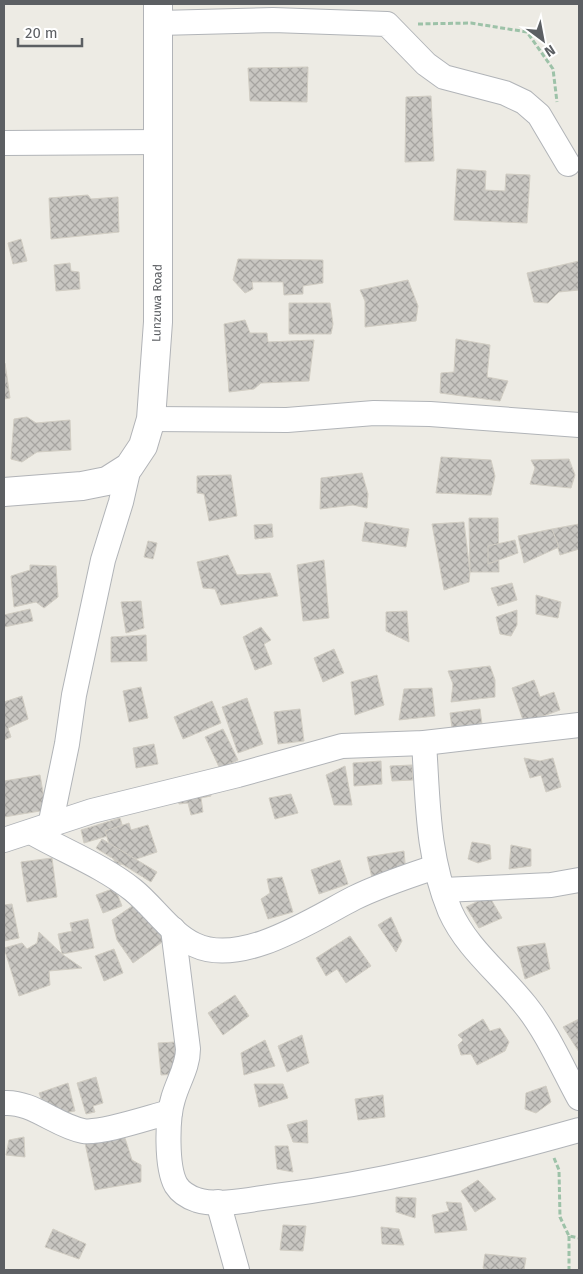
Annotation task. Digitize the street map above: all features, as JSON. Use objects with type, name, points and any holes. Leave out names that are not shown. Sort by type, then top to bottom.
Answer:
[{"type":"street","points":[[158,13],[272,20],[388,14],[412,52],[444,77],[505,93],[524,102],[539,115],[568,164]]},
{"type":"street","name":"Lunzuwa Road","points":[[4,492],[82,486],[107,481],[129,467],[143,446],[152,420],[158,322],[158,13]]},
{"type":"street","points":[[4,143],[158,142]]},
{"type":"street","points":[[152,420],[287,420],[374,413],[430,414],[579,425]]},
{"type":"street","points":[[40,829],[67,744],[74,695],[104,560],[129,467]]},
{"type":"street","points":[[4,840],[92,811],[238,775],[342,746],[424,743],[579,725]]},
{"type":"street","points":[[424,743],[430,847],[451,912],[471,946],[528,1007],[579,1098]]},
{"type":"street","points":[[40,829],[132,889],[173,929],[195,945],[218,952],[239,949],[272,939],[362,894],[435,867]]},
{"type":"street","points":[[443,890],[551,885],[579,880]]},
{"type":"street","points":[[173,929],[188,1049],[188,1060],[173,1097],[170,1112],[170,1159],[175,1183],[182,1193],[198,1200],[218,1202],[242,1201],[363,1183],[579,1130]]},
{"type":"street","points":[[4,1103],[26,1107],[70,1128],[86,1132],[170,1112]]},
{"type":"street","points":[[218,1202],[237,1270]]},
{"type":"path","points":[[388,14],[471,23],[527,32],[552,69],[558,105]]},
{"type":"path","points":[[547,1139],[559,1170],[560,1217],[569,1236],[569,1270]]},
{"type":"path","points":[[569,1236],[579,1238]]},
{"type":"building","points":[[308,67],[307,102],[250,101],[248,68]]},
{"type":"building","points":[[431,96],[434,161],[405,162],[406,97]]},
{"type":"building","points":[[457,169],[486,171],[485,190],[505,191],[506,174],[530,175],[527,223],[454,220]]},
{"type":"building","points":[[88,195],[91,199],[118,197],[119,232],[51,239],[49,198]]},
{"type":"building","points":[[21,239],[27,261],[13,264],[8,243]]},
{"type":"building","points":[[238,259],[323,260],[323,283],[303,286],[303,294],[284,295],[283,282],[252,282],[253,289],[245,293],[233,280]]},
{"type":"building","points":[[579,261],[579,290],[559,292],[548,303],[534,302],[527,273]]},
{"type":"building","points":[[70,263],[71,271],[79,272],[80,289],[56,291],[54,265]]},
{"type":"building","points":[[408,280],[418,306],[416,321],[365,327],[365,301],[360,290]]},
{"type":"building","points":[[289,303],[330,303],[333,324],[331,334],[289,334]]},
{"type":"building","points":[[245,320],[250,333],[267,333],[268,342],[314,340],[309,381],[261,383],[254,389],[229,392],[224,324]]},
{"type":"building","points":[[456,339],[490,345],[487,377],[508,381],[500,401],[440,393],[441,373],[454,372]]},
{"type":"building","points":[[4,363],[10,398],[4,399]]},
{"type":"building","points":[[27,417],[36,423],[70,420],[71,450],[37,452],[22,462],[11,459],[14,419]]},
{"type":"building","points":[[441,457],[491,460],[495,476],[491,495],[436,493]]},
{"type":"building","points":[[569,459],[575,475],[571,488],[530,484],[535,468],[531,460]]},
{"type":"building","points":[[362,473],[368,494],[367,508],[353,505],[320,509],[321,478]]},
{"type":"building","points":[[231,475],[237,516],[209,521],[204,494],[197,493],[197,476]]},
{"type":"building","points":[[469,518],[498,518],[499,572],[470,572]]},
{"type":"building","points":[[365,522],[409,529],[406,547],[362,541]]},
{"type":"building","points":[[464,522],[470,572],[469,582],[444,590],[432,524]]},
{"type":"building","points":[[272,524],[273,537],[255,539],[254,525]]},
{"type":"building","points":[[579,524],[579,549],[560,555],[552,529]]},
{"type":"building","points":[[552,529],[559,547],[524,563],[518,536]]},
{"type":"building","points":[[515,540],[518,553],[488,564],[488,546]]},
{"type":"building","points":[[148,541],[157,543],[153,559],[144,557]]},
{"type":"building","points":[[228,555],[237,575],[270,573],[278,596],[221,605],[215,589],[203,588],[197,562]]},
{"type":"building","points":[[324,560],[329,618],[303,621],[297,565]]},
{"type":"building","points":[[30,565],[56,566],[58,597],[44,608],[36,602],[14,607],[11,576],[30,570]]},
{"type":"building","points":[[512,583],[517,600],[498,606],[491,588]]},
{"type":"building","points":[[536,595],[561,602],[558,618],[536,614]]},
{"type":"building","points":[[141,601],[144,628],[126,633],[121,602]]},
{"type":"building","points":[[30,609],[33,621],[4,627],[4,615]]},
{"type":"building","points":[[517,610],[517,625],[511,636],[500,634],[496,617]]},
{"type":"building","points":[[407,611],[409,642],[386,631],[386,612]]},
{"type":"building","points":[[261,627],[271,640],[264,644],[272,664],[255,670],[243,637]]},
{"type":"building","points":[[146,635],[147,661],[111,662],[111,637]]},
{"type":"building","points":[[334,649],[344,673],[323,682],[314,658]]},
{"type":"building","points":[[490,666],[495,680],[495,697],[451,702],[453,684],[448,671]]},
{"type":"building","points":[[377,675],[384,705],[355,715],[351,682]]},
{"type":"building","points":[[534,680],[540,697],[554,692],[560,710],[524,723],[512,688]]},
{"type":"building","points":[[141,687],[148,718],[129,722],[123,691]]},
{"type":"building","points":[[432,688],[435,716],[399,720],[404,689]]},
{"type":"building","points":[[22,696],[28,719],[8,728],[11,737],[4,740],[4,702]]},
{"type":"building","points":[[247,698],[263,744],[238,753],[222,707]]},
{"type":"building","points":[[212,701],[221,723],[183,739],[174,717]]},
{"type":"building","points":[[300,709],[304,741],[278,744],[274,712]]},
{"type":"building","points":[[480,709],[482,724],[452,728],[450,713]]},
{"type":"building","points":[[223,729],[238,760],[220,769],[205,737]]},
{"type":"building","points":[[154,744],[158,764],[136,768],[133,748]]},
{"type":"building","points":[[524,758],[540,761],[553,758],[561,787],[546,792],[541,775],[530,778]]},
{"type":"building","points":[[381,761],[382,784],[354,786],[353,763]]},
{"type":"building","points":[[412,765],[413,780],[392,781],[390,766]]},
{"type":"building","points":[[345,766],[352,805],[334,805],[326,775]]},
{"type":"building","points":[[40,775],[46,810],[4,817],[4,781]]},
{"type":"building","points":[[210,790],[211,796],[201,798],[203,812],[191,815],[188,803],[179,804],[177,796]]},
{"type":"building","points":[[291,794],[298,813],[275,819],[269,798]]},
{"type":"building","points":[[120,818],[124,831],[84,843],[81,830]]},
{"type":"building","points":[[129,823],[131,830],[148,825],[157,852],[116,866],[105,831]]},
{"type":"building","points":[[102,839],[157,872],[151,882],[96,848]]},
{"type":"building","points":[[472,842],[490,845],[491,859],[478,863],[468,859]]},
{"type":"building","points":[[511,845],[531,849],[531,866],[509,869]]},
{"type":"building","points":[[404,851],[406,874],[374,886],[367,857]]},
{"type":"building","points":[[52,858],[57,897],[27,902],[21,862]]},
{"type":"building","points":[[340,860],[348,884],[319,894],[311,870]]},
{"type":"building","points":[[282,877],[293,912],[268,919],[261,899],[270,893],[267,879]]},
{"type":"building","points":[[115,888],[122,906],[103,913],[96,895]]},
{"type":"building","points":[[489,896],[502,918],[479,928],[466,907]]},
{"type":"building","points":[[138,902],[165,940],[133,963],[117,940],[112,920]]},
{"type":"building","points":[[12,904],[19,938],[4,941],[4,905]]},
{"type":"building","points":[[391,917],[402,941],[396,952],[378,925]]},
{"type":"building","points":[[88,919],[94,948],[62,954],[58,934],[72,931],[70,923]]},
{"type":"building","points":[[39,932],[62,954],[82,968],[49,971],[50,985],[19,996],[4,948],[22,943],[27,949],[37,943]]},
{"type":"building","points":[[350,936],[371,966],[346,983],[337,969],[326,976],[316,958]]},
{"type":"building","points":[[545,943],[550,969],[525,979],[517,947]]},
{"type":"building","points":[[114,949],[123,973],[104,981],[95,956]]},
{"type":"building","points":[[235,995],[249,1016],[223,1035],[208,1013]]},
{"type":"building","points":[[483,1019],[490,1031],[500,1028],[509,1042],[505,1051],[477,1065],[471,1054],[461,1055],[458,1045],[463,1040],[458,1035]]},
{"type":"building","points":[[579,1019],[579,1052],[563,1027]]},
{"type":"building","points":[[302,1035],[309,1063],[287,1072],[278,1046]]},
{"type":"building","points":[[265,1040],[275,1066],[244,1075],[241,1053]]},
{"type":"building","points":[[175,1042],[178,1074],[161,1075],[158,1043]]},
{"type":"building","points":[[96,1077],[103,1103],[93,1106],[95,1112],[86,1114],[77,1083]]},
{"type":"building","points":[[68,1083],[75,1111],[48,1116],[39,1093]]},
{"type":"building","points":[[254,1084],[283,1084],[288,1098],[259,1107]]},
{"type":"building","points":[[546,1086],[551,1102],[536,1113],[525,1109],[526,1093]]},
{"type":"building","points":[[383,1095],[385,1117],[358,1120],[355,1099]]},
{"type":"building","points":[[307,1120],[308,1143],[293,1142],[287,1125]]},
{"type":"building","points":[[124,1135],[132,1160],[141,1165],[141,1182],[95,1190],[85,1143]]},
{"type":"building","points":[[24,1137],[25,1157],[6,1155],[9,1140]]},
{"type":"building","points":[[275,1146],[288,1146],[293,1172],[277,1169]]},
{"type":"building","points":[[478,1180],[496,1199],[475,1212],[461,1191]]},
{"type":"building","points":[[396,1197],[416,1198],[415,1218],[396,1212]]},
{"type":"building","points":[[446,1202],[461,1203],[467,1230],[435,1233],[432,1215],[449,1211]]},
{"type":"building","points":[[283,1225],[306,1226],[303,1251],[280,1250]]},
{"type":"building","points":[[381,1227],[399,1229],[404,1245],[382,1244]]},
{"type":"building","points":[[53,1229],[86,1244],[79,1259],[45,1247]]},
{"type":"building","points":[[485,1254],[526,1258],[524,1270],[487,1270],[483,1268]]}]
